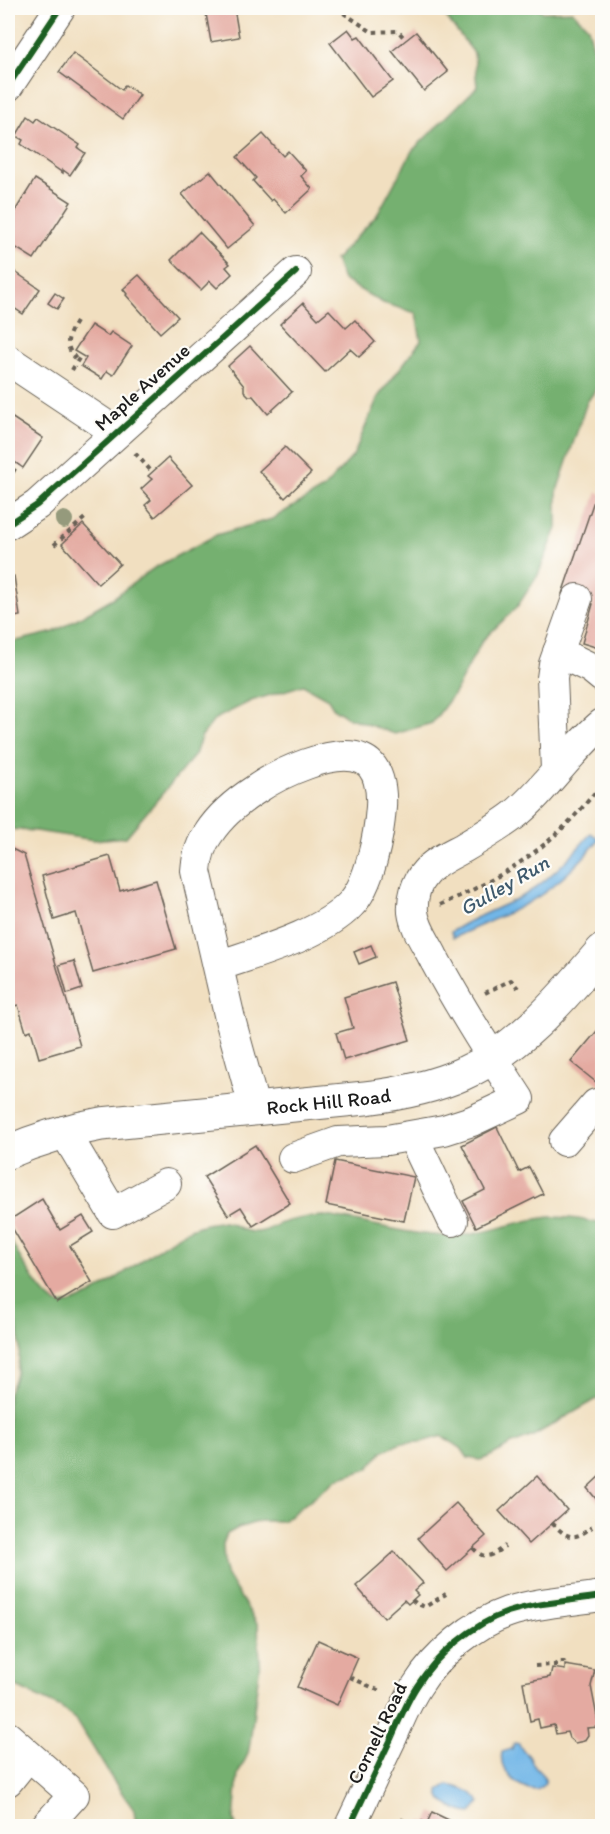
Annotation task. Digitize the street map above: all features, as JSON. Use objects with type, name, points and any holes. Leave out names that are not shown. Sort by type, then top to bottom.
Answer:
[{"type":"main road","name":"Rock Hill Road","points":[[8,1152],[64,1131],[101,1124],[365,1098],[419,1089],[463,1074],[493,1057],[542,1018],[603,951]]},
{"type":"street","points":[[8,86],[60,8]]},
{"type":"street","name":"Maple Avenue","points":[[8,524],[37,505],[296,272]]},
{"type":"street","points":[[8,360],[116,432]]},
{"type":"street","points":[[556,769],[552,678],[558,652],[577,599]]},
{"type":"street","points":[[558,652],[591,668],[603,677]]},
{"type":"street","points":[[293,1158],[338,1142],[413,1137],[444,1130],[472,1121],[519,1099],[443,976],[419,930],[413,911],[413,899],[420,879],[426,871],[485,835],[514,814],[603,724]]},
{"type":"street","points":[[218,966],[308,933],[350,905],[361,891],[380,818],[382,792],[371,766],[363,759],[336,756],[300,766],[256,789],[228,810],[209,832],[196,860],[196,871],[230,1019],[255,1110]]},
{"type":"street","points":[[564,1141],[599,1111]]},
{"type":"street","points":[[64,1131],[113,1214],[166,1184]]},
{"type":"street","points":[[413,1137],[453,1221]]},
{"type":"street","name":"Cornell Road","points":[[350,1827],[408,1703],[434,1663],[481,1625],[506,1613],[534,1605],[603,1596]]},
{"type":"street","points":[[8,1781],[18,1746],[74,1795],[46,1827]]},
{"type":"path","points":[[336,8],[372,32],[398,31],[406,40]]},
{"type":"path","points":[[76,322],[69,337],[68,348],[78,361]]},
{"type":"path","points":[[8,480],[18,464]]},
{"type":"path","points":[[54,545],[86,517]]},
{"type":"path","points":[[434,908],[479,888],[523,862],[576,816],[603,783]]},
{"type":"path","points":[[479,996],[511,980],[518,988]]},
{"type":"path","points":[[552,1523],[567,1536],[577,1538],[592,1527]]},
{"type":"path","points":[[473,1548],[480,1556],[488,1557],[505,1546]]},
{"type":"path","points":[[412,1600],[425,1607],[446,1594]]},
{"type":"path","points":[[535,1666],[555,1665],[558,1662],[564,1662],[566,1665]]},
{"type":"path","points":[[350,1677],[408,1703]]},
{"type":"path","points":[[398,1827],[403,1818]]},
{"type":"green space","points":[[430,8],[538,8],[543,12],[572,11],[588,27],[602,82],[602,381],[587,402],[557,491],[557,528],[538,575],[517,607],[482,641],[455,692],[432,723],[395,734],[347,717],[334,709],[328,699],[303,685],[251,701],[215,719],[201,737],[195,755],[126,837],[94,840],[8,829],[8,643],[54,632],[113,598],[154,568],[216,535],[272,519],[323,489],[353,456],[378,397],[421,341],[416,313],[383,303],[343,280],[335,260],[377,215],[412,151],[477,87],[474,53],[443,13]]},
{"type":"green space","points":[[324,1216],[417,1233],[448,1236],[475,1234],[539,1218],[578,1219],[602,1224],[602,1396],[533,1436],[480,1460],[468,1458],[461,1448],[442,1436],[421,1442],[401,1443],[382,1452],[368,1469],[337,1479],[283,1521],[260,1521],[227,1534],[223,1544],[224,1565],[227,1576],[258,1625],[260,1662],[248,1754],[238,1774],[234,1820],[236,1826],[136,1826],[134,1810],[77,1721],[61,1708],[8,1683],[8,1394],[16,1373],[20,1351],[14,1318],[8,1308],[8,1234],[37,1284],[58,1304],[70,1303],[87,1297],[182,1233],[196,1227],[224,1222],[242,1230],[258,1232],[290,1220]]},
{"type":"water","points":[[591,833],[599,839],[589,852],[553,886],[518,908],[453,938],[451,932],[460,926],[535,888],[561,866]]},
{"type":"water","points":[[514,1743],[519,1744],[545,1778],[545,1783],[537,1790],[517,1783],[503,1766],[502,1752],[512,1749]]},
{"type":"water","points":[[447,1785],[465,1790],[477,1798],[480,1802],[472,1813],[456,1809],[442,1800],[439,1790]]},
{"type":"building","points":[[205,8],[234,8],[239,37],[211,42]]},
{"type":"building","points":[[348,29],[355,38],[359,36],[393,81],[371,97],[330,43]]},
{"type":"building","points":[[416,32],[448,72],[424,91],[392,51]]},
{"type":"building","points":[[73,53],[122,90],[125,85],[140,95],[123,119],[59,72]]},
{"type":"building","points":[[28,116],[35,121],[38,117],[80,145],[78,148],[85,153],[70,175],[63,170],[63,173],[21,144],[23,140],[16,136]]},
{"type":"building","points":[[263,134],[283,156],[288,151],[306,171],[301,176],[312,189],[286,213],[273,199],[271,201],[253,181],[256,178],[237,157]]},
{"type":"building","points":[[210,171],[255,226],[227,249],[182,194]]},
{"type":"building","points":[[35,179],[71,202],[34,259],[8,245],[8,228],[12,222],[10,219]]},
{"type":"building","points":[[199,232],[230,264],[226,267],[232,274],[217,288],[210,281],[201,290],[171,260]]},
{"type":"building","points":[[8,267],[40,289],[23,314],[8,304]]},
{"type":"building","points":[[139,275],[178,317],[160,333],[123,289]]},
{"type":"building","points":[[55,293],[64,299],[57,309],[48,303]]},
{"type":"building","points":[[303,303],[318,319],[329,310],[346,328],[355,320],[375,342],[359,357],[350,349],[325,372],[280,324]]},
{"type":"building","points":[[91,325],[108,336],[111,332],[132,346],[113,375],[107,371],[102,379],[81,366],[86,358],[74,351]]},
{"type":"building","points":[[250,346],[292,392],[268,414],[253,396],[249,396],[244,391],[244,386],[228,366]]},
{"type":"building","points":[[8,415],[43,438],[23,468],[8,457]]},
{"type":"building","points":[[285,447],[311,473],[285,498],[259,471]]},
{"type":"building","points":[[168,458],[192,485],[155,517],[145,505],[151,500],[141,489],[152,479],[148,476]]},
{"type":"building","points":[[597,492],[602,494],[602,649],[582,643],[593,604],[562,594]]},
{"type":"building","points":[[83,524],[120,564],[98,584],[62,544]]},
{"type":"building","points":[[14,576],[20,616],[8,618],[8,577]]},
{"type":"building","points":[[8,847],[24,855],[80,1046],[39,1058],[31,1030],[26,1032],[18,1005],[8,1008]]},
{"type":"building","points":[[110,856],[120,891],[156,880],[176,949],[93,973],[76,913],[54,920],[42,876]]},
{"type":"building","points":[[371,945],[376,957],[359,964],[354,952]]},
{"type":"building","points":[[74,961],[82,989],[67,994],[59,965]]},
{"type":"building","points":[[392,982],[410,1040],[344,1060],[336,1033],[353,1028],[344,997]]},
{"type":"building","points":[[602,1025],[602,1087],[571,1062]]},
{"type":"building","points":[[497,1127],[519,1172],[529,1167],[543,1194],[476,1227],[463,1201],[485,1190],[462,1145]]},
{"type":"building","points":[[255,1145],[290,1203],[253,1226],[241,1207],[228,1215],[204,1177]]},
{"type":"building","points":[[335,1161],[414,1177],[404,1221],[326,1205]]},
{"type":"building","points":[[42,1199],[60,1230],[83,1216],[93,1232],[70,1246],[92,1282],[57,1303],[8,1221]]},
{"type":"building","points":[[602,1474],[602,1506],[587,1488]]},
{"type":"building","points":[[537,1476],[567,1510],[529,1544],[499,1511]]},
{"type":"building","points":[[456,1503],[486,1536],[447,1571],[418,1538]]},
{"type":"building","points":[[394,1552],[423,1583],[414,1591],[418,1595],[408,1604],[404,1600],[384,1618],[356,1586]]},
{"type":"building","points":[[318,1640],[358,1658],[337,1705],[297,1687]]},
{"type":"building","points":[[565,1665],[595,1670],[591,1686],[599,1727],[587,1728],[588,1735],[584,1741],[575,1743],[569,1738],[567,1732],[556,1734],[554,1725],[540,1728],[538,1719],[530,1721],[523,1682],[550,1677],[552,1668],[565,1670]]},
{"type":"building","points":[[432,1812],[457,1824],[455,1826],[420,1826],[422,1821],[427,1823]]},
{"type":"cycle path","points":[[8,86],[60,8]]},
{"type":"cycle path","points":[[8,524],[37,505],[296,272]]},
{"type":"cycle path","points":[[350,1826],[409,1699],[425,1674],[445,1652],[469,1632],[508,1612],[543,1604],[602,1596]]},
{"type":"water label","name":"Gulley Run","points":[[504,885]]}]
